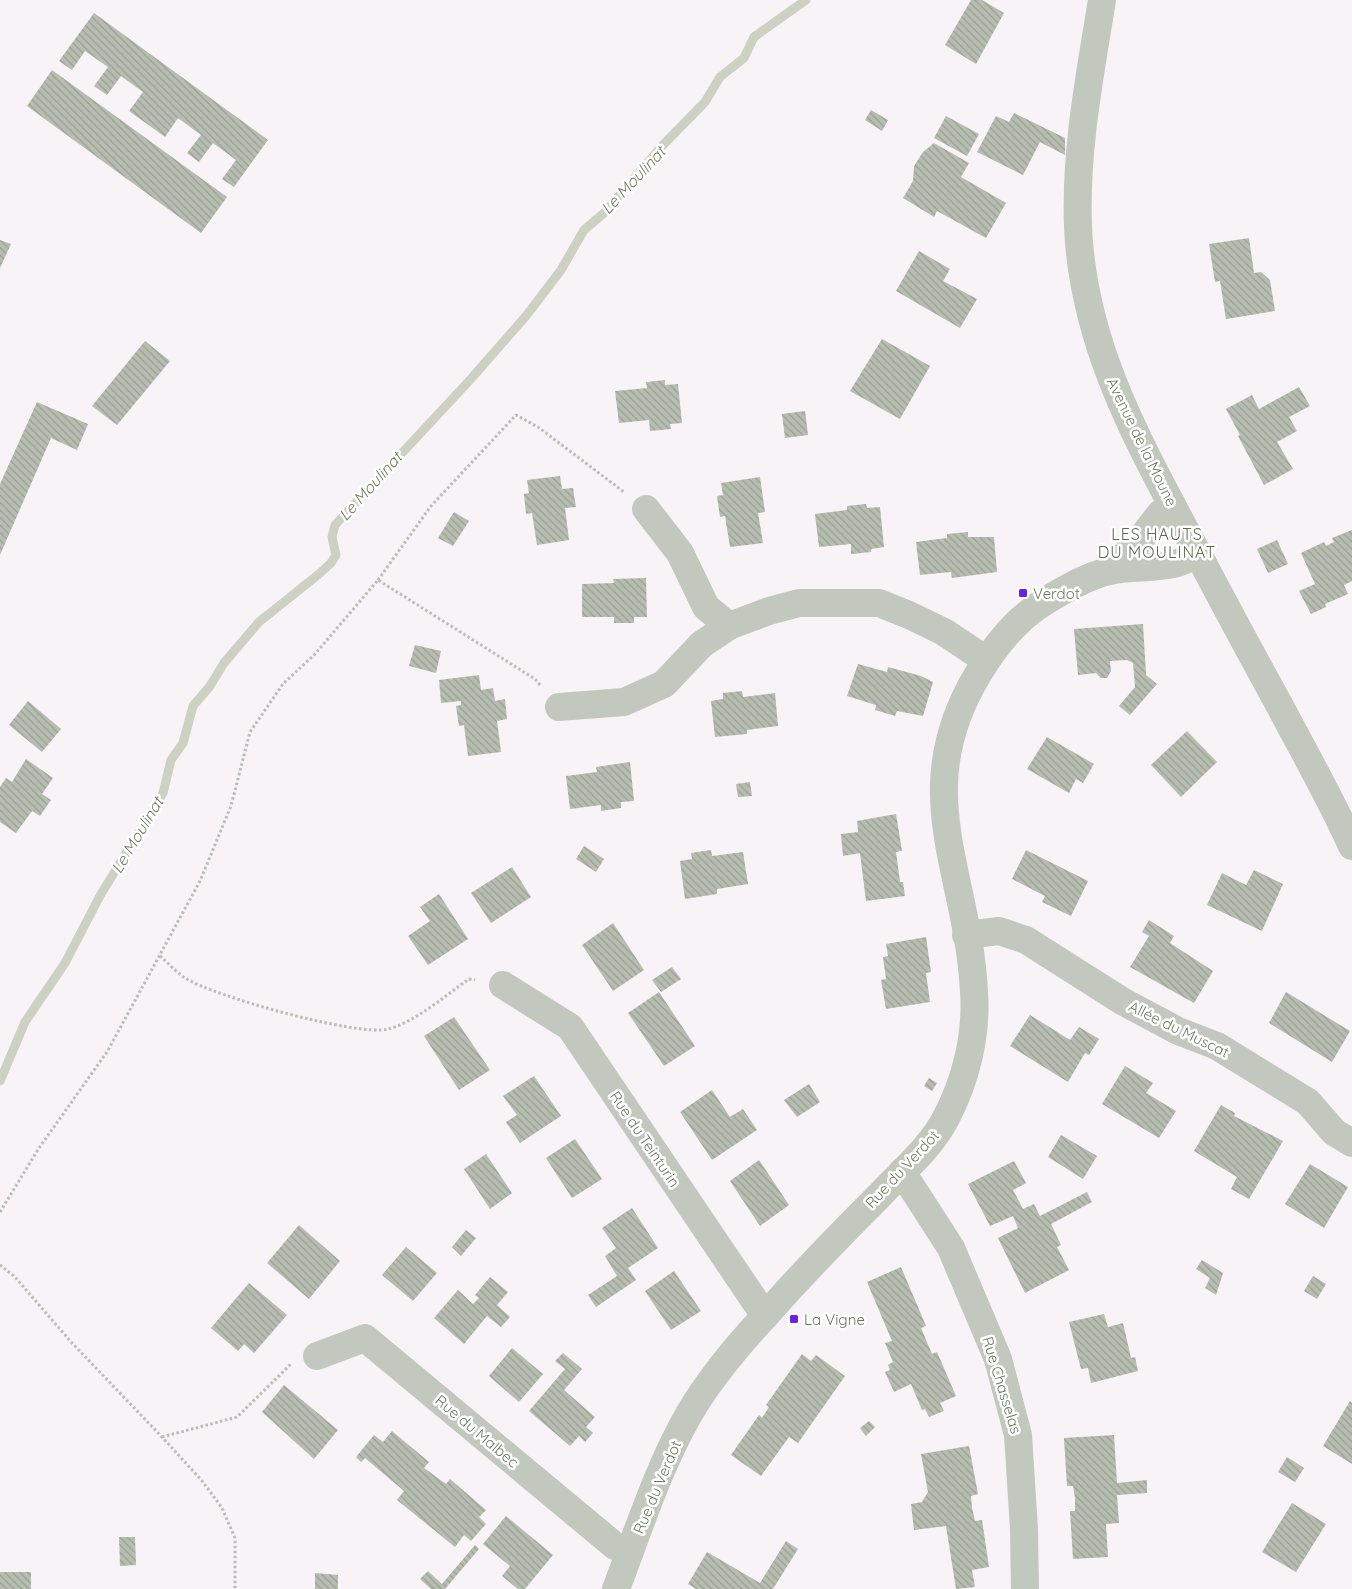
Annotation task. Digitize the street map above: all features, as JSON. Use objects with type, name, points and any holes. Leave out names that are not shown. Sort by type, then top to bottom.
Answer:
[{"type":"street","name":"Avenue de la Moune","points":[[1102,0],[1081,138],[1078,228],[1089,307],[1108,374],[1122,408],[1172,505],[1314,770],[1352,846]]},
{"type":"street","name":"Rue du Verdot","points":[[1108,571],[1136,545],[1160,514],[1172,505]]},
{"type":"street","points":[[646,509],[680,553],[706,607],[729,626]]},
{"type":"street","name":"Rue du Verdot","points":[[616,1589],[677,1439],[689,1415],[717,1372],[764,1316],[937,1134],[946,1118],[964,1074],[974,1026],[974,992],[966,934],[946,832],[943,788],[946,753],[968,690],[986,660],[1019,621],[1042,603],[1069,588],[1108,571],[1176,564],[1198,554]]},
{"type":"street","points":[[559,707],[624,702],[664,684],[702,644],[729,626],[769,611],[799,603],[879,603],[944,632],[986,660]]},
{"type":"street","name":"Allée du Muscat","points":[[966,934],[999,931],[1026,940],[1122,1001],[1178,1031],[1217,1046],[1300,1097],[1308,1102],[1334,1132],[1352,1143]]},
{"type":"street","name":"Rue du Teinturin","points":[[503,985],[570,1027],[764,1316]]},
{"type":"street","name":"Rue Chasselas","points":[[902,1172],[951,1248],[998,1359],[1018,1435],[1024,1529],[1025,1589]]},
{"type":"street","name":"Rue du Malbec","points":[[317,1356],[365,1338],[615,1546],[630,1551]]},
{"type":"path","points":[[0,1212],[39,1148],[106,1052],[200,881],[231,806],[250,732],[283,684],[315,654],[378,580],[431,506],[516,415],[538,428],[646,509]]},
{"type":"path","points":[[378,580],[535,679],[559,707]]},
{"type":"path","points":[[160,956],[184,978],[208,990],[252,1004],[339,1026],[385,1030],[400,1025],[469,979],[503,985]]},
{"type":"path","points":[[0,1265],[14,1276],[72,1343],[162,1437],[203,1482],[222,1508],[235,1538],[235,1589]]},
{"type":"path","points":[[162,1437],[237,1418],[294,1361],[317,1356]]},
{"type":"building","points":[[971,0],[982,0],[1004,13],[976,64],[945,45]]},
{"type":"building","points":[[94,13],[268,140],[234,187],[222,179],[236,160],[213,143],[199,162],[187,153],[201,135],[178,118],[165,137],[129,111],[143,92],[121,76],[107,95],[94,86],[108,67],[85,51],[72,70],[59,61]]},
{"type":"building","points":[[52,70],[227,197],[201,233],[27,106]]},
{"type":"building","points":[[871,110],[888,120],[882,131],[865,120]]},
{"type":"building","points":[[1014,113],[1065,138],[1065,155],[1040,142],[1023,175],[977,152],[996,116],[1009,122]]},
{"type":"building","points":[[946,116],[979,134],[967,156],[934,138]]},
{"type":"building","points":[[934,143],[969,163],[961,177],[1006,203],[986,238],[937,211],[934,217],[903,198],[913,181],[914,166],[923,152]]},
{"type":"building","points":[[1249,238],[1254,273],[1261,272],[1270,280],[1275,311],[1226,319],[1220,281],[1215,282],[1209,244]]},
{"type":"building","points":[[0,240],[11,244],[0,268]]},
{"type":"building","points":[[919,251],[950,269],[943,281],[977,299],[960,328],[896,291]]},
{"type":"building","points":[[882,339],[930,366],[900,419],[850,391]]},
{"type":"building","points":[[145,341],[170,361],[117,425],[92,406]]},
{"type":"building","points":[[665,380],[665,385],[678,384],[682,423],[670,424],[671,429],[650,431],[649,420],[619,423],[615,391],[647,388],[646,382]]},
{"type":"building","points":[[1299,387],[1310,406],[1289,417],[1297,431],[1277,442],[1293,469],[1264,485],[1226,409],[1252,395],[1259,409]]},
{"type":"building","points":[[37,402],[88,424],[77,450],[51,438],[0,555],[0,484]]},
{"type":"building","points":[[805,411],[808,435],[785,438],[782,414]]},
{"type":"building","points":[[560,476],[562,489],[573,488],[576,507],[565,508],[569,540],[537,545],[532,513],[526,514],[524,494],[529,493],[527,480]]},
{"type":"building","points":[[760,477],[765,512],[758,513],[763,543],[730,547],[725,516],[720,517],[717,496],[723,495],[721,483]]},
{"type":"building","points":[[866,504],[867,508],[880,507],[884,547],[871,549],[871,552],[851,554],[851,544],[819,547],[815,514],[847,510],[847,506]]},
{"type":"building","points":[[454,512],[469,521],[453,546],[438,538]]},
{"type":"building","points":[[1352,530],[1352,581],[1344,585],[1348,594],[1325,604],[1326,607],[1311,614],[1299,591],[1315,584],[1301,553],[1324,542],[1326,546],[1334,542],[1332,538]]},
{"type":"building","points":[[968,532],[968,537],[994,537],[997,572],[952,578],[951,572],[920,575],[916,542],[947,538],[947,534]]},
{"type":"building","points":[[1277,540],[1288,564],[1268,573],[1257,549]]},
{"type":"building","points":[[646,578],[647,617],[634,617],[634,623],[614,623],[614,617],[582,617],[582,584],[614,583],[613,579]]},
{"type":"building","points":[[1143,624],[1146,675],[1157,684],[1130,715],[1119,706],[1135,687],[1133,663],[1127,660],[1110,661],[1111,671],[1107,678],[1101,678],[1096,673],[1078,675],[1074,629]]},
{"type":"building","points":[[415,645],[441,651],[436,673],[409,666]]},
{"type":"building","points":[[858,664],[887,672],[888,667],[921,676],[933,682],[923,716],[897,711],[895,716],[875,710],[876,705],[847,696]]},
{"type":"building","points":[[479,675],[481,690],[493,688],[495,701],[505,699],[507,719],[497,721],[501,752],[468,756],[464,725],[459,726],[456,706],[461,705],[461,701],[441,703],[439,680]]},
{"type":"building","points":[[742,691],[743,697],[775,693],[778,726],[747,730],[747,734],[715,737],[711,701],[723,699],[723,693]]},
{"type":"building","points":[[28,701],[61,729],[42,752],[9,725]]},
{"type":"building","points":[[1187,731],[1217,762],[1181,797],[1151,765]]},
{"type":"building","points":[[1047,737],[1094,764],[1083,783],[1076,779],[1069,793],[1027,769]]},
{"type":"building","points":[[26,759],[53,778],[42,794],[51,800],[40,816],[32,811],[16,833],[0,822],[0,787],[6,778],[12,782]]},
{"type":"building","points":[[630,762],[634,801],[621,802],[621,808],[601,811],[601,805],[570,809],[566,776],[597,772],[596,767]]},
{"type":"building","points":[[750,782],[752,796],[738,797],[736,784]]},
{"type":"building","points":[[896,814],[902,851],[896,852],[900,882],[903,882],[905,896],[866,901],[860,853],[843,856],[841,834],[858,832],[857,821]]},
{"type":"building","points":[[584,846],[604,859],[596,872],[576,859]]},
{"type":"building","points":[[711,850],[712,856],[743,852],[748,884],[717,889],[717,894],[685,899],[680,861],[692,859],[691,853]]},
{"type":"building","points":[[1026,850],[1088,881],[1071,916],[1042,902],[1045,896],[1012,879]]},
{"type":"building","points":[[512,867],[531,897],[491,923],[471,893]]},
{"type":"building","points":[[1254,870],[1283,884],[1262,931],[1207,905],[1222,873],[1246,885]]},
{"type":"building","points":[[439,894],[468,939],[428,965],[408,936],[430,921],[420,907]]},
{"type":"building","points":[[1149,920],[1174,936],[1170,943],[1213,971],[1194,1003],[1130,967],[1149,936],[1142,932]]},
{"type":"building","points":[[613,923],[644,970],[613,991],[582,945]]},
{"type":"building","points":[[926,937],[931,972],[926,973],[930,1002],[886,1009],[881,980],[886,979],[883,957],[888,956],[886,944]]},
{"type":"building","points":[[672,967],[681,979],[661,992],[652,980]]},
{"type":"building","points":[[659,992],[695,1046],[664,1066],[628,1013]]},
{"type":"building","points":[[1286,992],[1350,1031],[1332,1062],[1269,1023]]},
{"type":"building","points":[[1030,1015],[1070,1040],[1079,1027],[1099,1039],[1089,1055],[1085,1053],[1068,1082],[1010,1046]]},
{"type":"building","points":[[454,1017],[490,1070],[459,1090],[424,1036]]},
{"type":"building","points":[[1125,1066],[1153,1083],[1146,1093],[1176,1111],[1159,1138],[1102,1104]]},
{"type":"building","points":[[534,1076],[561,1116],[520,1143],[506,1122],[517,1115],[503,1096]]},
{"type":"building","points":[[929,1078],[937,1083],[932,1091],[924,1086]]},
{"type":"building","points":[[809,1084],[820,1102],[797,1117],[784,1100]]},
{"type":"building","points":[[712,1090],[730,1117],[743,1109],[757,1130],[712,1160],[680,1112]]},
{"type":"building","points":[[1221,1105],[1235,1113],[1234,1116],[1283,1141],[1249,1199],[1231,1189],[1237,1177],[1194,1151]]},
{"type":"building","points":[[1061,1135],[1097,1156],[1083,1179],[1048,1157]]},
{"type":"building","points":[[575,1139],[602,1179],[572,1198],[546,1158]]},
{"type":"building","points":[[486,1154],[512,1193],[490,1209],[464,1169]]},
{"type":"building","points":[[759,1160],[789,1205],[760,1226],[730,1181]]},
{"type":"building","points":[[1014,1161],[1026,1183],[1013,1190],[1023,1209],[1034,1204],[1040,1216],[1087,1192],[1092,1202],[1051,1224],[1061,1245],[1057,1247],[1069,1270],[1025,1293],[998,1238],[1018,1228],[1013,1216],[990,1226],[968,1184]]},
{"type":"building","points":[[1310,1164],[1348,1187],[1324,1228],[1285,1204]]},
{"type":"building","points":[[632,1208],[658,1248],[628,1268],[636,1280],[596,1307],[588,1295],[617,1276],[605,1256],[616,1248],[602,1228]]},
{"type":"building","points":[[299,1225],[340,1261],[309,1299],[267,1263]]},
{"type":"building","points":[[466,1230],[476,1238],[461,1256],[452,1247]]},
{"type":"building","points":[[406,1247],[437,1273],[413,1301],[382,1275]]},
{"type":"building","points":[[1202,1260],[1223,1273],[1216,1295],[1205,1288],[1210,1278],[1196,1269]]},
{"type":"building","points":[[901,1267],[926,1326],[921,1328],[932,1354],[937,1352],[956,1396],[940,1403],[944,1411],[929,1417],[925,1409],[922,1410],[911,1384],[894,1392],[885,1372],[890,1370],[888,1365],[893,1362],[885,1343],[892,1341],[867,1282]]},
{"type":"building","points":[[674,1271],[701,1311],[671,1330],[645,1291]]},
{"type":"building","points":[[1313,1276],[1326,1284],[1317,1299],[1304,1291]]},
{"type":"building","points":[[490,1277],[508,1292],[497,1305],[510,1317],[501,1327],[487,1316],[464,1344],[434,1318],[458,1290],[473,1304],[479,1298],[475,1295]]},
{"type":"building","points":[[249,1283],[287,1315],[254,1353],[244,1344],[238,1351],[211,1328]]},
{"type":"building","points":[[1104,1314],[1108,1327],[1123,1323],[1131,1358],[1135,1357],[1138,1371],[1091,1383],[1088,1368],[1081,1369],[1069,1322]]},
{"type":"building","points":[[512,1348],[543,1374],[519,1402],[489,1376]]},
{"type":"building","points":[[563,1353],[582,1369],[564,1390],[595,1417],[586,1427],[593,1433],[585,1442],[579,1436],[570,1446],[529,1411],[565,1369],[555,1361]]},
{"type":"building","points":[[802,1354],[811,1361],[816,1355],[845,1376],[798,1443],[789,1437],[761,1476],[731,1455],[759,1415],[762,1418],[769,1407],[766,1405]]},
{"type":"building","points":[[284,1385],[338,1430],[314,1459],[262,1412]]},
{"type":"building","points":[[1350,1401],[1352,1403],[1352,1464],[1323,1446]]},
{"type":"building","points":[[869,1421],[875,1427],[866,1436],[860,1428]]},
{"type":"building","points":[[392,1431],[429,1462],[424,1468],[446,1484],[450,1479],[486,1510],[479,1517],[486,1524],[471,1541],[464,1535],[455,1547],[397,1500],[404,1491],[365,1458],[361,1462],[356,1457],[374,1435],[383,1442]]},
{"type":"building","points":[[1114,1435],[1117,1483],[1147,1480],[1147,1493],[1117,1495],[1119,1523],[1106,1524],[1108,1557],[1073,1559],[1070,1511],[1075,1511],[1075,1498],[1073,1486],[1067,1486],[1064,1438]]},
{"type":"building","points":[[969,1446],[978,1494],[971,1496],[972,1508],[975,1521],[982,1520],[989,1567],[972,1570],[975,1587],[956,1589],[946,1526],[914,1530],[911,1504],[922,1502],[928,1492],[921,1454]]},
{"type":"building","points":[[1287,1457],[1304,1468],[1295,1482],[1278,1472]]},
{"type":"building","points":[[1292,1503],[1326,1524],[1296,1572],[1262,1552]]},
{"type":"building","points":[[506,1516],[553,1555],[525,1589],[518,1589],[502,1576],[510,1566],[483,1544]]},
{"type":"building","points":[[119,1537],[135,1537],[136,1565],[120,1566]]},
{"type":"building","points":[[786,1541],[798,1549],[773,1589],[696,1589],[688,1584],[707,1552],[760,1583]]},
{"type":"building","points":[[475,1545],[479,1549],[445,1589],[431,1589],[420,1579],[428,1571],[442,1584]]},
{"type":"building","points":[[0,1572],[31,1572],[31,1589],[0,1589]]},
{"type":"building","points":[[315,1573],[338,1575],[338,1589],[315,1589]]},
{"type":"waterway","name":"Le Moulinat","points":[[0,1081],[25,1022],[65,963],[101,894],[163,793],[171,760],[183,743],[193,706],[210,686],[224,663],[259,622],[331,563],[336,555],[332,537],[335,525],[469,381],[526,316],[561,270],[584,230],[604,213],[663,145],[705,102],[720,77],[744,58],[754,37],[806,0]]},
{"type":"place","name":"Verdot","points":[[1023,593]]},
{"type":"place","name":"La Vigne","points":[[794,1319]]},
{"type":"district","name":"LES HAUTS DU MOULINAT","points":[[1157,543]]}]
